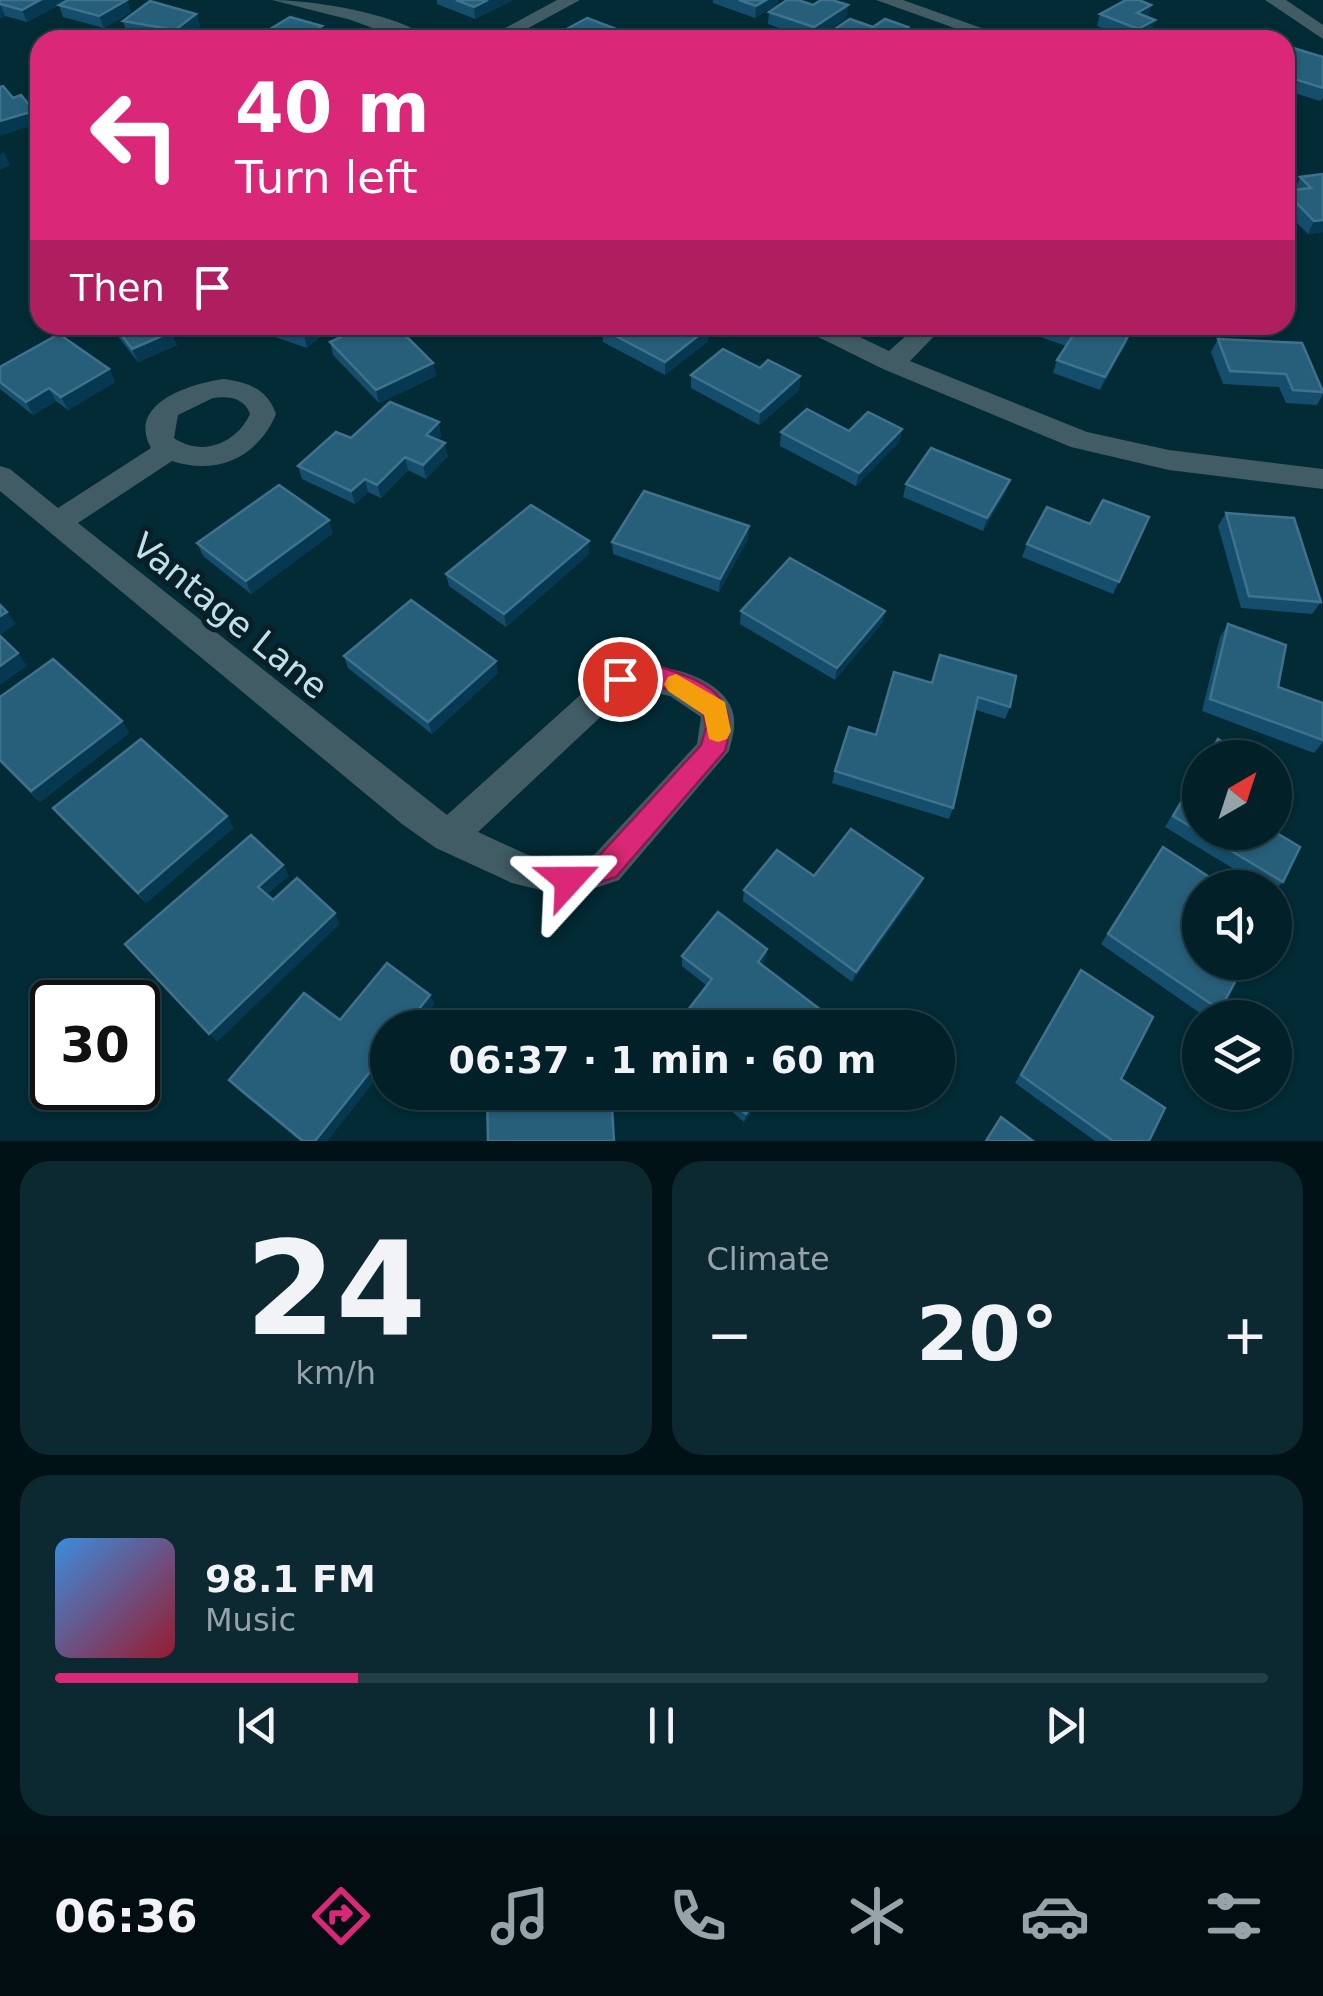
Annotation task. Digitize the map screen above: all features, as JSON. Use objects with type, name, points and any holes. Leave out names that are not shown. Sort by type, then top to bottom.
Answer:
[{"type":"street","points":[[280,0],[356,16],[394,30]]},
{"type":"street","points":[[512,30],[570,0]]},
{"type":"street","points":[[885,0],[976,30]]},
{"type":"street","points":[[1274,0],[1323,33]]},
{"type":"street","points":[[837,335],[892,363],[1082,440],[1169,460],[1323,479]]},
{"type":"street","points":[[892,363],[922,335]]},
{"type":"street","points":[[56,523],[169,450]]},
{"type":"street","name":"Vantage Lane","points":[[0,476],[414,814],[448,836],[526,871],[569,880],[606,868],[712,751],[719,728],[716,710],[691,690],[655,675],[620,679],[448,836]]},
{"type":"building","points":[[0,0],[40,0],[22,10],[0,4]]},
{"type":"building","points":[[68,0],[127,0],[99,16],[59,5]]},
{"type":"building","points":[[456,0],[488,0],[474,7]]},
{"type":"building","points":[[739,0],[766,0],[756,6]]},
{"type":"building","points":[[787,0],[813,5],[832,0],[848,5],[814,27],[769,12]]},
{"type":"building","points":[[1126,0],[1151,5],[1137,13],[1155,20],[1138,29],[1100,14]]},
{"type":"building","points":[[150,1],[196,14],[175,30],[123,21]]},
{"type":"building","points":[[290,17],[322,26],[316,30],[269,30]]},
{"type":"building","points":[[587,18],[619,30],[565,30]]},
{"type":"building","points":[[850,19],[873,27],[885,19],[908,27],[903,30],[834,30]]},
{"type":"building","points":[[1295,49],[1323,57],[1323,88],[1295,79]]},
{"type":"building","points":[[0,87],[13,98],[21,95],[30,112],[0,121]]},
{"type":"building","points":[[1323,174],[1323,220],[1314,221],[1295,201],[1295,190],[1311,188],[1300,177]]},
{"type":"building","points":[[60,335],[109,369],[61,397],[49,388],[26,402],[0,382],[0,367]]},
{"type":"building","points":[[122,335],[164,335],[132,349]]},
{"type":"building","points":[[345,335],[405,335],[433,363],[376,390],[330,342]]},
{"type":"building","points":[[614,335],[699,335],[665,362]]},
{"type":"building","points":[[1073,335],[1129,335],[1105,377],[1057,360]]},
{"type":"building","points":[[1218,339],[1302,343],[1323,392],[1293,390],[1286,374],[1230,371]]},
{"type":"building","points":[[723,349],[760,368],[768,360],[800,376],[760,412],[691,375]]},
{"type":"building","points":[[390,402],[439,422],[426,435],[445,443],[423,465],[405,457],[377,485],[365,479],[351,491],[298,466],[336,432],[351,438]]},
{"type":"building","points":[[807,409],[849,431],[868,412],[902,429],[859,473],[781,432]]},
{"type":"building","points":[[931,448],[1010,480],[987,518],[906,484]]},
{"type":"building","points":[[279,485],[329,520],[246,581],[197,543]]},
{"type":"building","points":[[644,491],[749,526],[720,579],[612,542]]},
{"type":"building","points":[[1103,500],[1149,517],[1119,582],[1027,544],[1047,507],[1090,524]]},
{"type":"building","points":[[531,505],[589,541],[504,614],[446,574]]},
{"type":"building","points":[[1226,513],[1294,518],[1321,602],[1249,596]]},
{"type":"building","points":[[790,558],[885,611],[837,668],[741,611]]},
{"type":"building","points":[[411,600],[496,661],[428,722],[344,656]]},
{"type":"building","points":[[1228,624],[1286,645],[1278,687],[1323,703],[1323,740],[1210,699]]},
{"type":"building","points":[[0,636],[18,653],[0,666]]},
{"type":"building","points":[[940,655],[1016,676],[1010,707],[978,697],[953,808],[835,771],[849,727],[876,735],[894,672],[932,683]]},
{"type":"building","points":[[53,659],[122,721],[31,791],[0,760],[0,697]]},
{"type":"building","points":[[141,739],[227,816],[138,893],[53,808]]},
{"type":"building","points":[[1182,801],[1182,821],[1173,816]]},
{"type":"building","points":[[851,829],[923,878],[856,972],[744,890],[777,850],[814,876]]},
{"type":"building","points":[[251,835],[283,865],[258,887],[273,900],[297,878],[335,913],[209,1034],[125,944]]},
{"type":"building","points":[[1292,842],[1300,847],[1289,870],[1263,870],[1230,850],[1292,850]]},
{"type":"building","points":[[1163,847],[1198,870],[1182,870],[1182,980],[1236,980],[1225,1000],[1205,1000],[1108,934]]},
{"type":"building","points":[[718,912],[767,949],[758,962],[821,1010],[688,1010],[712,979],[682,956]]},
{"type":"building","points":[[387,963],[430,995],[418,1010],[370,1010],[370,1072],[315,1141],[303,1141],[229,1080],[304,993],[340,1020]]},
{"type":"building","points":[[1081,970],[1153,1017],[1121,1079],[1165,1108],[1149,1141],[1113,1141],[1021,1075]]},
{"type":"building","points":[[487,1110],[612,1110],[614,1141],[488,1141]]},
{"type":"building","points":[[1001,1117],[1033,1141],[986,1141]]},
{"type":"slow traffic","points":[[676,684],[691,690],[716,710],[718,731]]},
{"type":"route","points":[[569,880],[606,868],[712,751],[719,728],[716,710],[691,690],[655,675],[620,679]]}]
